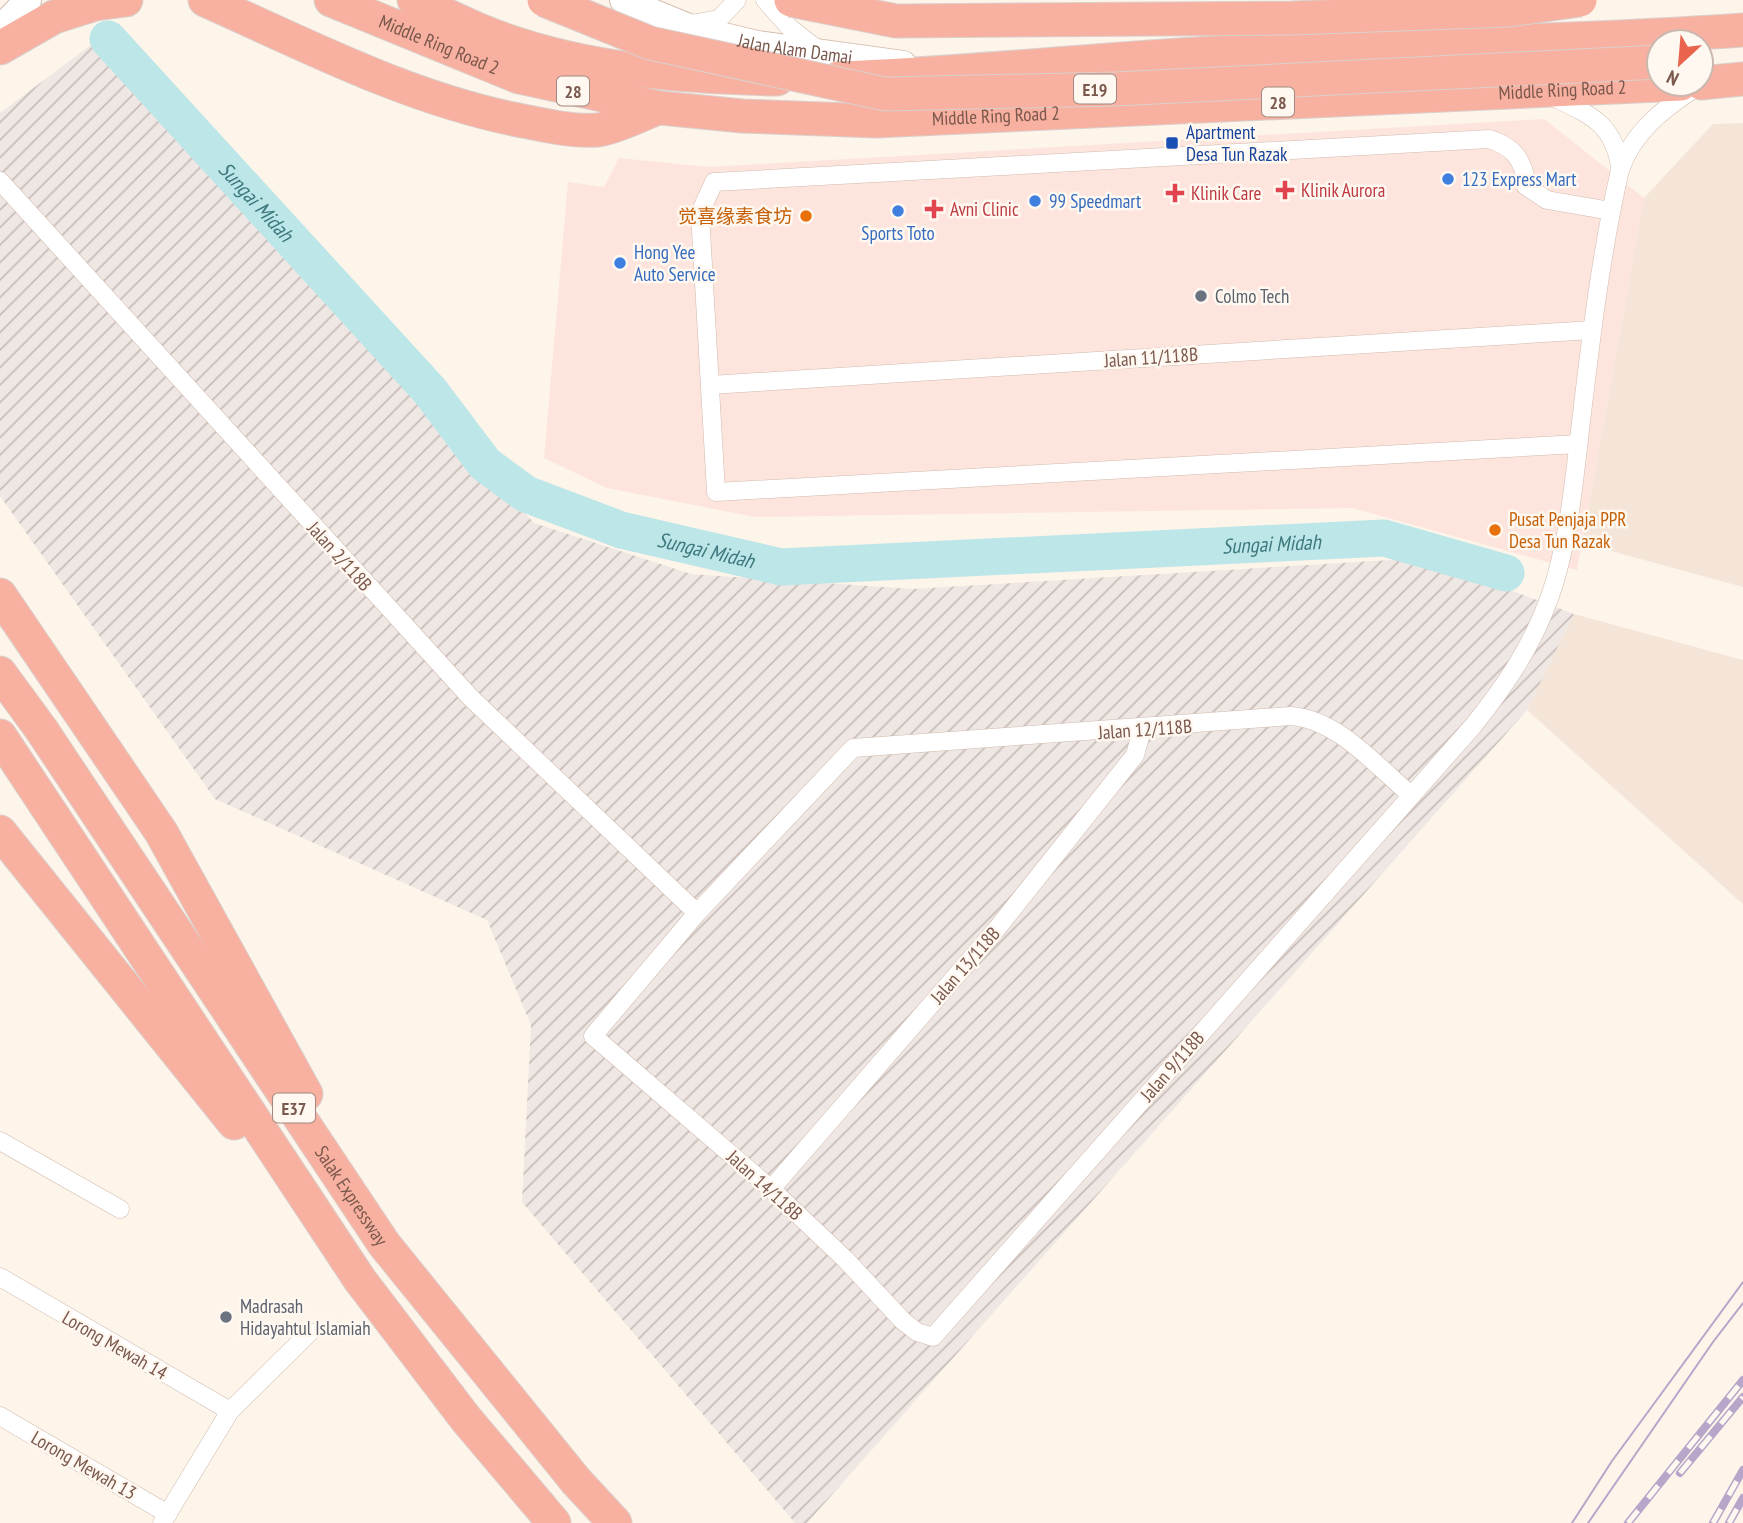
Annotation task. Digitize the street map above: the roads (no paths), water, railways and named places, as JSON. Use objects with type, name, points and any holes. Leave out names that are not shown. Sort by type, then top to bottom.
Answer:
[{"type":"highway","points":[[0,48],[54,17],[94,4],[126,0]]},
{"type":"highway","points":[[205,0],[392,84],[434,100],[487,114],[544,125],[598,130],[661,108]]},
{"type":"highway","name":"Middle Ring Road 2","points":[[331,0],[492,52],[555,55],[668,74],[776,79],[973,72],[1228,52],[1613,39],[1743,30]]},
{"type":"highway","name":"Middle Ring Road 2","points":[[414,0],[492,52],[563,89],[661,108],[793,119],[876,121],[1645,85]]},
{"type":"highway","name":"E19","points":[[544,0],[650,43],[885,94],[1115,89],[1645,63]]},
{"type":"highway","points":[[791,0],[896,22],[1292,18],[1508,10],[1580,0]]},
{"type":"highway","points":[[1715,55],[1743,51]]},
{"type":"highway","points":[[1715,82],[1743,79]]},
{"type":"highway","points":[[0,596],[161,832],[276,1035],[384,1244]]},
{"type":"highway","name":"Salak Expressway","points":[[0,673],[49,741],[384,1244],[576,1481],[615,1523]]},
{"type":"highway","name":"Salak Expressway","points":[[0,736],[360,1280],[466,1419],[554,1523]]},
{"type":"highway","points":[[0,832],[360,1280]]},
{"type":"main road","points":[[0,29],[28,0]]},
{"type":"main road","name":"Jalan Alam Damai","points":[[623,0],[685,25],[757,44],[973,72]]},
{"type":"street","points":[[685,25],[719,19],[737,0]]},
{"type":"street","points":[[765,0],[790,28],[824,54]]},
{"type":"street","points":[[1228,52],[1244,0]]},
{"type":"street","points":[[1536,89],[1587,114],[1608,131],[1617,147],[1620,170]]},
{"type":"street","points":[[1620,170],[1626,150],[1664,108],[1679,98]]},
{"type":"street","points":[[1578,444],[716,492],[700,213],[714,182],[1489,139],[1504,143],[1517,153],[1526,187],[1547,200],[1611,211]]},
{"type":"street","name":"Jalan 9/118B","points":[[933,1337],[1509,681],[1550,597],[1566,530],[1592,330],[1620,170]]},
{"type":"street","name":"Jalan 2/118B","points":[[0,181],[471,698],[697,913]]},
{"type":"street","name":"Jalan 11/118B","points":[[710,385],[1592,330]]},
{"type":"street","name":"Jalan 12/118B","points":[[697,913],[853,748],[1142,730],[1291,716],[1311,718],[1330,727],[1411,795]]},
{"type":"street","name":"Jalan 13/118B","points":[[771,1189],[995,931],[1135,755],[1142,730]]},
{"type":"street","name":"Jalan 14/118B","points":[[697,913],[593,1035],[771,1189],[845,1259],[903,1321],[917,1332],[933,1337]]},
{"type":"street","points":[[0,1141],[120,1209]]},
{"type":"street","name":"Lorong Mewah 14","points":[[0,1277],[230,1411]]},
{"type":"street","points":[[165,1518],[230,1411],[310,1332]]},
{"type":"street","name":"Lorong Mewah 13","points":[[0,1416],[165,1518]]},
{"type":"waterway","name":"Sungai Midah","points":[[108,39],[430,391],[485,464],[526,494],[621,530],[781,567],[1384,538],[1506,573]]},
{"type":"tram line","points":[[1572,1523],[1612,1461],[1743,1282]]},
{"type":"tram line","points":[[1588,1523],[1743,1303]]},
{"type":"railway","points":[[1628,1523],[1743,1380]]},
{"type":"railway","points":[[1680,1473],[1743,1397]]},
{"type":"railway","points":[[1713,1523],[1743,1470]]},
{"type":"railway","points":[[1729,1523],[1743,1498]]},
{"type":"place","name":"Apartment Desa Tun Razak","points":[[1172,143]]},
{"type":"place","name":"123 Express Mart","points":[[1448,179]]},
{"type":"place","name":"Klinik Aurora","points":[[1285,190]]},
{"type":"place","name":"Klinik Care","points":[[1175,193]]},
{"type":"place","name":"99 Speedmart","points":[[1035,201]]},
{"type":"place","name":"Avni Clinic","points":[[934,209]]},
{"type":"place","name":"Sports Toto","points":[[898,211]]},
{"type":"place","name":"觉喜缘素食坊","points":[[806,216]]},
{"type":"place","name":"Hong Yee Auto Service","points":[[620,263]]},
{"type":"place","name":"Colmo Tech","points":[[1201,296]]},
{"type":"place","name":"Pusat Penjaja PPR Desa Tun Razak","points":[[1495,530]]},
{"type":"place","name":"Madrasah Hidayahtul Islamiah","points":[[226,1317]]}]
